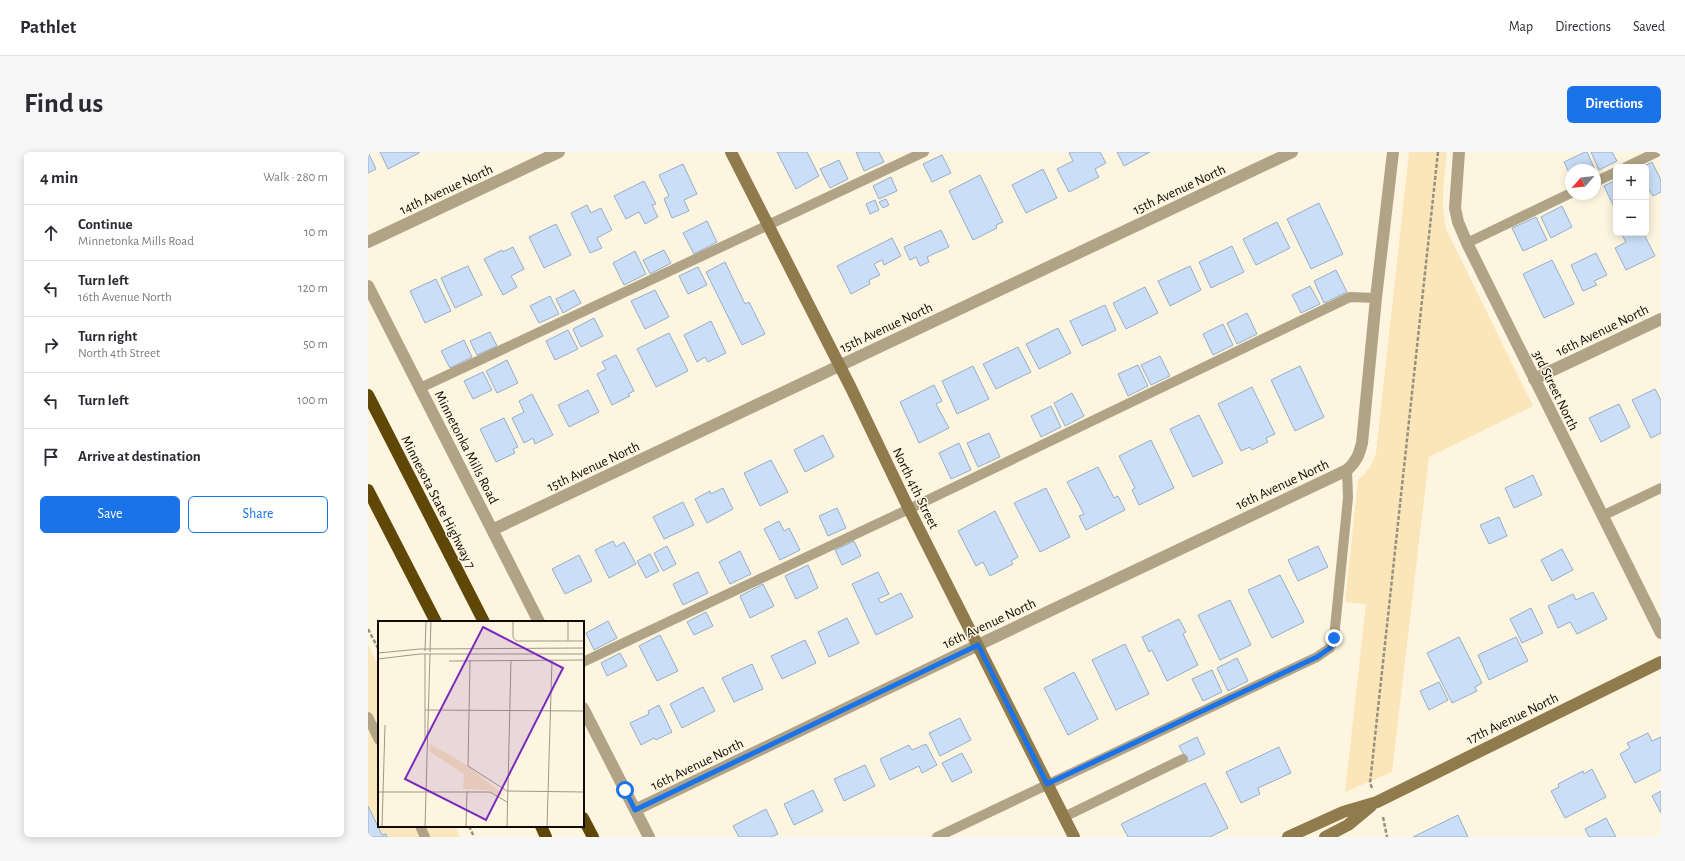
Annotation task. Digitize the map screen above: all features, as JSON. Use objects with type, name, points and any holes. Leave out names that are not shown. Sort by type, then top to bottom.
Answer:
[{"type":"highway","name":"Minnesota State Highway 7","points":[[368,395],[483,621]]},
{"type":"highway","points":[[368,490],[435,621]]},
{"type":"highway","points":[[584,820],[593,837]]},
{"type":"highway","points":[[541,827],[546,837]]},
{"type":"street","name":"14th Avenue North","points":[[368,242],[559,152]]},
{"type":"street","name":"North 4th Street","points":[[731,152],[1074,837]]},
{"type":"street","name":"15th Avenue North","points":[[492,530],[1292,152]]},
{"type":"street","points":[[1351,466],[1360,454],[1362,443],[1376,298],[1393,152]]},
{"type":"street","name":"3rd Street North","points":[[1459,152],[1455,208],[1458,222],[1534,380],[1661,633]]},
{"type":"street","name":"Minnetonka Mills Road","points":[[368,286],[538,621]]},
{"type":"street","name":"16th Avenue North","points":[[1534,380],[1661,319]]},
{"type":"street","name":"16th Avenue North","points":[[635,810],[1351,466]]},
{"type":"street","name":"17th Avenue North","points":[[1288,837],[1343,812],[1377,802],[1661,662]]},
{"type":"street","points":[[584,710],[650,837]]},
{"type":"street","name":"17th Avenue North","points":[[1325,837],[1348,825],[1377,802]]},
{"type":"lane","points":[[420,388],[924,152]]},
{"type":"lane","points":[[1632,164],[1657,152]]},
{"type":"lane","points":[[1601,179],[1613,173]]},
{"type":"lane","points":[[1467,243],[1565,196]]},
{"type":"lane","points":[[584,662],[1350,297],[1376,298]]},
{"type":"lane","points":[[937,837],[1317,657],[1330,648],[1334,638],[1351,466]]},
{"type":"lane","points":[[1602,516],[1661,488]]},
{"type":"lane","points":[[368,717],[374,737]]},
{"type":"lane","points":[[1064,817],[1183,759]]},
{"type":"lane","points":[[420,827],[425,837]]},
{"type":"path","points":[[1370,782],[1438,152]]},
{"type":"path","points":[[368,629],[378,648]]},
{"type":"path","points":[[1385,824],[1387,837]]},
{"type":"path","points":[[469,827],[474,837]]},
{"type":"shaded area","points":[[1409,152],[1447,152],[1443,200],[1446,229],[1533,406],[1429,457],[1392,772],[1345,792],[1366,604],[1345,602],[1358,480],[1373,462],[1376,453]]},
{"type":"shaded area","points":[[368,645],[378,666],[378,827],[455,827],[460,837],[368,837]]},
{"type":"building","points":[[368,152],[376,169],[368,173]]},
{"type":"building","points":[[380,152],[419,152],[419,153],[388,169]]},
{"type":"building","points":[[777,152],[807,152],[819,176],[796,189]]},
{"type":"building","points":[[856,152],[879,152],[884,162],[864,171]]},
{"type":"building","points":[[1100,152],[1106,163],[1095,169],[1099,177],[1069,192],[1057,169],[1073,161],[1069,153]]},
{"type":"building","points":[[1117,152],[1150,152],[1124,166]]},
{"type":"building","points":[[1587,152],[1592,164],[1565,164],[1564,162]]},
{"type":"building","points":[[1591,152],[1612,152],[1617,161],[1601,169],[1601,164],[1596,164]]},
{"type":"building","points":[[942,155],[951,173],[932,182],[923,164]]},
{"type":"building","points":[[839,160],[848,179],[830,188],[820,169]]},
{"type":"building","points":[[1652,162],[1661,180],[1661,192],[1653,196],[1649,190],[1648,164]]},
{"type":"building","points":[[683,164],[697,194],[684,200],[689,211],[672,218],[664,199],[669,196],[659,175]]},
{"type":"building","points":[[1043,169],[1057,198],[1026,213],[1012,185]]},
{"type":"building","points":[[980,175],[1003,222],[996,225],[997,228],[973,240],[949,191]]},
{"type":"building","points":[[891,177],[897,191],[879,199],[873,186]]},
{"type":"building","points":[[644,181],[656,204],[652,205],[658,217],[645,224],[639,212],[626,219],[614,196]]},
{"type":"building","points":[[1613,182],[1613,205],[1604,186]]},
{"type":"building","points":[[886,199],[889,205],[883,208],[879,202]]},
{"type":"building","points":[[875,200],[879,210],[870,214],[866,204]]},
{"type":"building","points":[[1319,203],[1343,254],[1311,269],[1287,219]]},
{"type":"building","points":[[587,205],[591,213],[601,208],[612,230],[597,238],[602,248],[590,253],[571,213]]},
{"type":"building","points":[[1562,206],[1572,227],[1551,238],[1541,217]]},
{"type":"building","points":[[1536,217],[1547,240],[1523,251],[1512,228]]},
{"type":"building","points":[[707,221],[717,242],[694,254],[683,233]]},
{"type":"building","points":[[1277,222],[1290,248],[1256,265],[1243,239]]},
{"type":"building","points":[[556,224],[571,255],[544,268],[529,237]]},
{"type":"building","points":[[941,230],[949,247],[927,257],[929,262],[920,266],[916,257],[910,260],[904,247]]},
{"type":"building","points":[[1623,236],[1645,236],[1655,256],[1626,270],[1615,248],[1626,242]]},
{"type":"building","points":[[892,238],[901,256],[884,265],[882,260],[874,264],[880,275],[869,280],[870,284],[851,294],[837,266]]},
{"type":"building","points":[[1232,246],[1244,272],[1211,288],[1199,262]]},
{"type":"building","points":[[513,247],[524,269],[511,276],[517,287],[503,295],[484,259],[502,250],[503,252]]},
{"type":"building","points":[[664,250],[671,263],[650,274],[643,260]]},
{"type":"building","points":[[635,251],[646,274],[624,285],[613,263]]},
{"type":"building","points":[[1596,253],[1607,275],[1594,281],[1597,285],[1583,291],[1571,265]]},
{"type":"building","points":[[1552,260],[1574,304],[1544,318],[1523,274]]},
{"type":"building","points":[[725,262],[745,304],[749,302],[765,334],[742,345],[706,272]]},
{"type":"building","points":[[468,266],[482,295],[455,308],[441,278]]},
{"type":"building","points":[[1190,266],[1201,290],[1170,306],[1158,281]]},
{"type":"building","points":[[698,267],[707,285],[688,294],[679,276]]},
{"type":"building","points":[[1336,270],[1347,292],[1324,303],[1314,281]]},
{"type":"building","points":[[436,279],[451,311],[425,323],[410,291]]},
{"type":"building","points":[[1310,286],[1320,304],[1301,313],[1292,295]]},
{"type":"building","points":[[1145,287],[1158,313],[1126,329],[1113,303]]},
{"type":"building","points":[[574,290],[581,303],[563,313],[556,299]]},
{"type":"building","points":[[655,290],[669,317],[645,329],[631,301]]},
{"type":"building","points":[[550,296],[559,314],[539,323],[530,306]]},
{"type":"building","points":[[1105,305],[1116,330],[1082,346],[1070,321]]},
{"type":"building","points":[[1247,313],[1257,334],[1237,344],[1227,323]]},
{"type":"building","points":[[594,318],[603,336],[581,347],[573,329]]},
{"type":"building","points":[[711,321],[726,353],[708,362],[705,357],[697,362],[684,335]]},
{"type":"building","points":[[1223,324],[1233,345],[1213,355],[1203,334]]},
{"type":"building","points":[[1058,328],[1071,353],[1039,369],[1026,344]]},
{"type":"building","points":[[568,330],[578,349],[555,360],[546,341]]},
{"type":"building","points":[[490,332],[497,346],[477,355],[470,341]]},
{"type":"building","points":[[669,333],[688,371],[656,387],[637,349]]},
{"type":"building","points":[[464,340],[472,357],[450,368],[441,351]]},
{"type":"building","points":[[1018,347],[1031,372],[996,389],[983,364]]},
{"type":"building","points":[[616,355],[634,391],[628,394],[630,396],[612,405],[597,374],[606,369],[602,362]]},
{"type":"building","points":[[1160,356],[1170,376],[1151,385],[1141,365]]},
{"type":"building","points":[[507,360],[518,383],[497,393],[486,371]]},
{"type":"building","points":[[1138,365],[1148,386],[1128,396],[1118,374]]},
{"type":"building","points":[[973,366],[989,399],[957,414],[942,381]]},
{"type":"building","points":[[1300,366],[1324,417],[1295,431],[1271,380]]},
{"type":"building","points":[[483,372],[492,390],[473,399],[464,381]]},
{"type":"building","points":[[934,385],[942,401],[936,404],[949,428],[919,443],[900,402]]},
{"type":"building","points":[[1252,387],[1275,434],[1266,438],[1268,442],[1252,450],[1250,447],[1241,451],[1218,404]]},
{"type":"building","points":[[1655,389],[1661,400],[1661,433],[1651,438],[1632,400]]},
{"type":"building","points":[[588,390],[599,412],[569,427],[558,405]]},
{"type":"building","points":[[1072,393],[1084,416],[1065,426],[1054,403]]},
{"type":"building","points":[[532,394],[553,435],[535,444],[533,438],[524,443],[512,418],[524,412],[519,401]]},
{"type":"building","points":[[1619,404],[1630,427],[1601,442],[1589,418]]},
{"type":"building","points":[[1051,406],[1061,427],[1041,437],[1031,416]]},
{"type":"building","points":[[1199,415],[1223,463],[1193,477],[1170,429]]},
{"type":"building","points":[[504,418],[518,447],[513,449],[515,453],[496,462],[480,429]]},
{"type":"building","points":[[989,433],[1000,457],[978,467],[967,443]]},
{"type":"building","points":[[823,435],[834,457],[805,472],[794,450]]},
{"type":"building","points":[[1151,440],[1174,488],[1139,505],[1132,490],[1135,488],[1119,456]]},
{"type":"building","points":[[959,443],[971,470],[951,479],[939,453]]},
{"type":"building","points":[[771,460],[788,492],[760,506],[744,473]]},
{"type":"building","points":[[1098,467],[1114,498],[1118,496],[1125,510],[1086,530],[1079,516],[1084,514],[1067,482]]},
{"type":"building","points":[[1533,475],[1542,495],[1514,508],[1505,488]]},
{"type":"building","points":[[723,488],[733,509],[707,523],[695,499],[710,491],[711,494]]},
{"type":"building","points":[[1046,488],[1070,537],[1040,552],[1014,503]]},
{"type":"building","points":[[683,502],[694,525],[664,539],[653,517]]},
{"type":"building","points":[[837,508],[846,528],[828,536],[819,516]]},
{"type":"building","points":[[995,511],[1018,557],[1011,561],[1013,564],[990,576],[983,562],[976,566],[958,531]]},
{"type":"building","points":[[1499,517],[1507,536],[1489,544],[1480,525]]},
{"type":"building","points":[[779,521],[784,531],[789,528],[800,550],[780,560],[764,529]]},
{"type":"building","points":[[613,541],[616,547],[624,542],[636,564],[609,578],[595,550]]},
{"type":"building","points":[[854,541],[861,556],[842,565],[835,550]]},
{"type":"building","points":[[667,546],[676,564],[663,571],[654,553]]},
{"type":"building","points":[[1318,546],[1328,567],[1298,581],[1288,560]]},
{"type":"building","points":[[1562,549],[1573,570],[1552,581],[1541,560]]},
{"type":"building","points":[[740,551],[751,574],[730,584],[719,562]]},
{"type":"building","points":[[650,554],[659,571],[646,578],[637,561]]},
{"type":"building","points":[[579,555],[592,581],[565,594],[552,569]]},
{"type":"building","points":[[808,565],[818,588],[796,599],[785,576]]},
{"type":"building","points":[[698,572],[708,593],[683,605],[673,584]]},
{"type":"building","points":[[878,572],[889,594],[878,599],[881,603],[901,593],[913,617],[876,635],[852,584]]},
{"type":"building","points":[[1280,575],[1304,622],[1272,638],[1248,590]]},
{"type":"building","points":[[763,584],[774,606],[750,618],[740,596]]},
{"type":"building","points":[[1593,592],[1607,619],[1577,634],[1570,622],[1558,628],[1548,606],[1573,594],[1576,600]]},
{"type":"building","points":[[1230,600],[1251,645],[1220,660],[1198,615]]},
{"type":"building","points":[[1531,608],[1543,633],[1522,643],[1510,619]]},
{"type":"building","points":[[706,612],[713,626],[694,635],[687,622]]},
{"type":"building","points":[[847,618],[859,643],[829,657],[818,632]]},
{"type":"building","points":[[1179,619],[1186,632],[1183,634],[1198,665],[1167,681],[1152,650],[1149,652],[1142,637]]},
{"type":"building","points":[[608,621],[617,638],[594,650],[586,633]]},
{"type":"building","points":[[660,635],[678,671],[657,681],[639,646]]},
{"type":"building","points":[[1459,637],[1482,683],[1475,687],[1477,691],[1452,703],[1427,653]]},
{"type":"building","points":[[1516,637],[1528,661],[1489,680],[1478,655]]},
{"type":"building","points":[[805,640],[816,663],[782,679],[771,656]]},
{"type":"building","points":[[1125,644],[1149,694],[1116,710],[1092,660]]},
{"type":"building","points":[[620,653],[627,666],[607,676],[601,663]]},
{"type":"building","points":[[1237,658],[1248,681],[1228,691],[1217,668]]},
{"type":"building","points":[[752,664],[763,689],[734,702],[722,678]]},
{"type":"building","points":[[1212,670],[1222,692],[1203,701],[1192,679]]},
{"type":"building","points":[[1074,672],[1098,719],[1068,735],[1044,688]]},
{"type":"building","points":[[1439,682],[1448,700],[1429,710],[1420,691]]},
{"type":"building","points":[[703,687],[715,711],[682,728],[670,704]]},
{"type":"building","points":[[659,705],[672,732],[656,740],[654,738],[641,745],[630,723],[649,714],[648,711]]},
{"type":"building","points":[[960,718],[971,740],[940,756],[929,733]]},
{"type":"building","points":[[1648,733],[1652,741],[1661,737],[1661,770],[1635,783],[1620,754],[1630,748],[1627,743]]},
{"type":"building","points":[[1197,737],[1205,754],[1188,762],[1179,746]]},
{"type":"building","points":[[926,744],[937,765],[922,773],[919,766],[890,780],[880,759],[909,745],[912,750]]},
{"type":"building","points":[[1279,747],[1291,773],[1258,788],[1260,794],[1241,803],[1226,772]]},
{"type":"building","points":[[962,753],[972,772],[952,782],[942,763]]},
{"type":"building","points":[[865,765],[875,786],[844,801],[834,779]]},
{"type":"building","points":[[1592,769],[1606,797],[1565,818],[1551,791],[1559,787],[1558,784],[1583,771],[1584,774]]},
{"type":"building","points":[[1205,783],[1228,828],[1210,837],[1128,837],[1121,824]]},
{"type":"building","points":[[813,790],[823,811],[794,825],[784,804]]},
{"type":"building","points":[[1661,791],[1661,813],[1652,796]]},
{"type":"building","points":[[368,806],[382,835],[386,834],[387,837],[368,837]]},
{"type":"building","points":[[766,809],[778,834],[771,837],[739,837],[733,826]]},
{"type":"building","points":[[1458,815],[1468,837],[1413,837]]},
{"type":"building","points":[[1606,818],[1616,837],[1589,837],[1585,829]]},
{"type":"route","points":[[625,790],[635,810],[978,645],[1047,784],[1317,657],[1330,648],[1334,638]]}]
